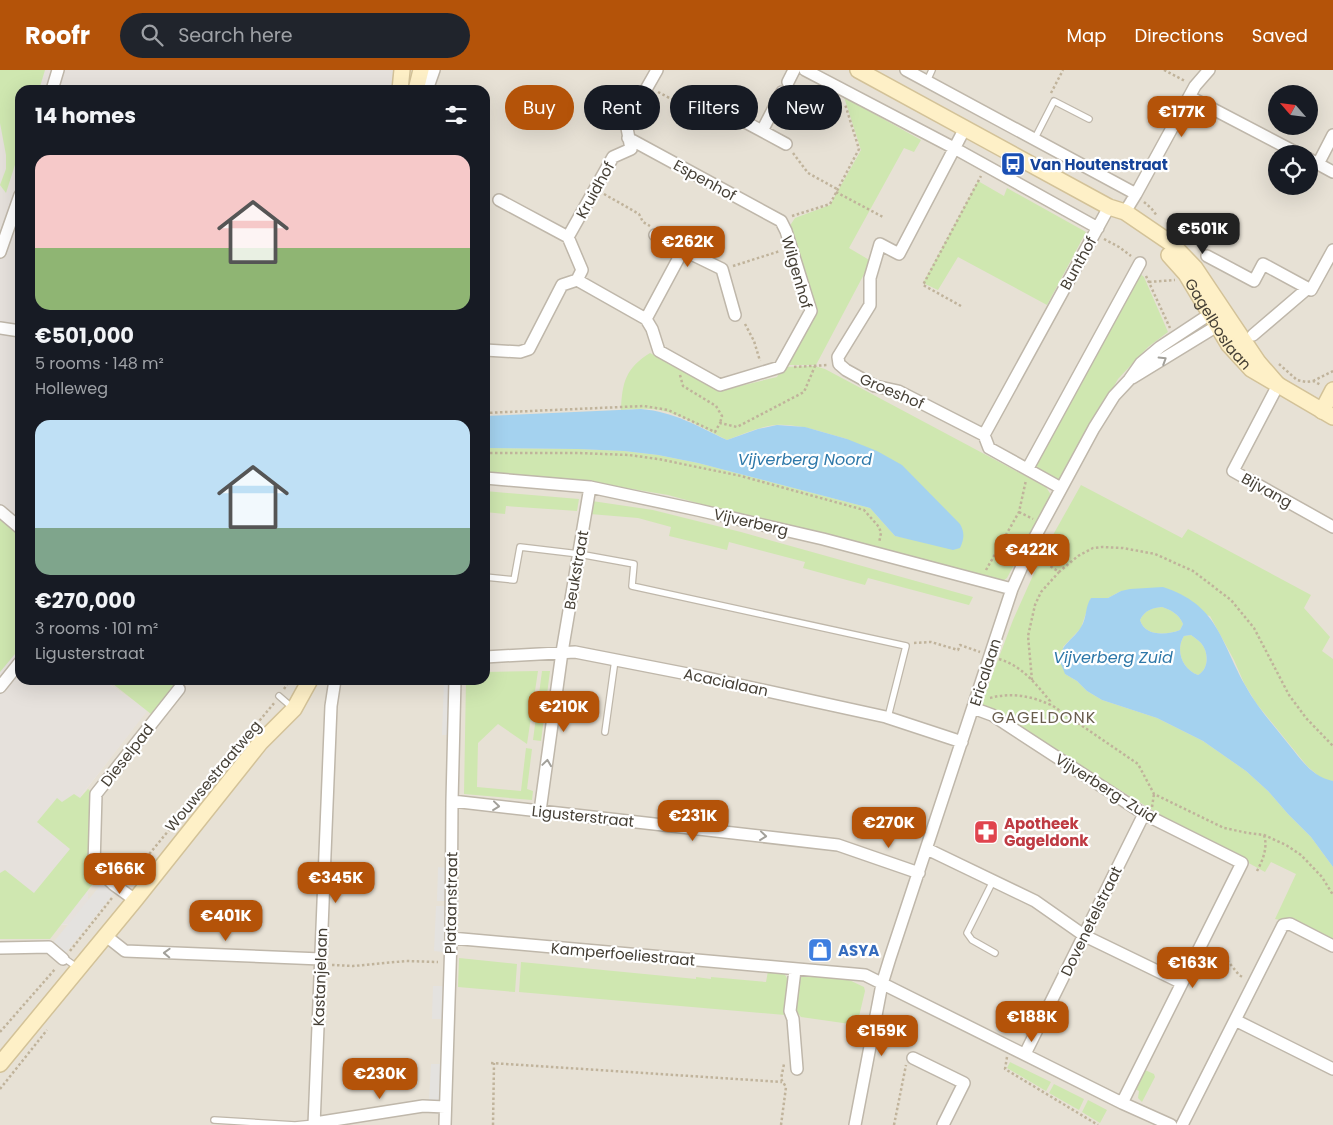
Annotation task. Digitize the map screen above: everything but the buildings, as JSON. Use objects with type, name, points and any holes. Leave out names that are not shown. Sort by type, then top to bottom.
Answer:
[{"type":"street","points":[[54,85],[58,70]]},
{"type":"street","points":[[400,85],[402,70]]},
{"type":"street","points":[[418,85],[422,70]]},
{"type":"street","points":[[429,85],[434,70]]},
{"type":"street","name":"Kruidhof","points":[[649,85],[657,70]]},
{"type":"street","points":[[762,131],[794,70]]},
{"type":"street","points":[[804,70],[834,85]]},
{"type":"street","name":"Gagelboslaan","points":[[858,70],[1109,207],[1125,212],[1172,244],[1195,268],[1229,346],[1251,369],[1328,414]]},
{"type":"street","points":[[906,70],[1136,194]]},
{"type":"street","points":[[1125,212],[1195,86],[1209,70]]},
{"type":"street","points":[[842,89],[954,148],[1096,230]]},
{"type":"street","points":[[1190,97],[1282,145]]},
{"type":"street","points":[[839,364],[838,357],[870,305],[870,278],[880,244],[899,254],[964,128]]},
{"type":"street","points":[[758,129],[786,144]]},
{"type":"street","name":"Kruidhof","points":[[568,237],[614,156],[631,149],[627,130]]},
{"type":"street","points":[[1318,154],[1333,135]]},
{"type":"street","name":"Espenhof","points":[[628,138],[781,221]]},
{"type":"street","points":[[1318,164],[1333,172]]},
{"type":"street","points":[[490,350],[520,352],[529,349],[562,286],[577,280],[582,270],[568,237],[499,200]]},
{"type":"street","name":"Bunthof","points":[[984,435],[1109,207]]},
{"type":"street","points":[[0,252],[15,208]]},
{"type":"street","name":"Wilgenhof","points":[[780,367],[811,311],[792,248],[781,221]]},
{"type":"street","points":[[655,236],[722,269],[735,315]]},
{"type":"street","points":[[646,319],[683,250]]},
{"type":"street","points":[[1207,256],[1254,282],[1263,264],[1311,290],[1328,270],[1333,250]]},
{"type":"street","points":[[1028,468],[1140,263]]},
{"type":"street","points":[[577,280],[646,319],[652,329],[658,351],[720,384],[780,367]]},
{"type":"street","points":[[1253,335],[1308,288]]},
{"type":"street","name":"Ericalaan","points":[[855,1125],[882,984],[1012,589],[1027,553],[1094,428],[1114,396],[1141,363],[1160,347],[1175,337],[1218,318]]},
{"type":"street","name":"Ericalaan","points":[[1129,380],[1218,318]]},
{"type":"street","points":[[0,328],[15,331]]},
{"type":"street","name":"Groeshof","points":[[839,364],[875,386],[898,391],[984,435]]},
{"type":"street","name":"Bijvang","points":[[1278,385],[1233,471],[1333,527]]},
{"type":"street","points":[[1328,414],[1333,390]]},
{"type":"street","points":[[984,435],[989,448],[1061,488]]},
{"type":"street","name":"Vijverberg","points":[[490,478],[590,487],[823,539],[1012,589]]},
{"type":"street","name":"Beukstraat","points":[[540,811],[562,652],[590,487]]},
{"type":"street","points":[[0,511],[15,524]]},
{"type":"street","name":"Acacialaan","points":[[490,657],[575,652],[713,679],[888,717],[962,742]]},
{"type":"street","points":[[0,686],[15,668]]},
{"type":"street","name":"Wouwsestraatweg","points":[[286,703],[297,685]]},
{"type":"street","name":"Wouwsestraatweg","points":[[0,1064],[135,900],[254,739],[305,685]]},
{"type":"street","name":"Kastanjelaan","points":[[315,1124],[320,962],[333,685]]},
{"type":"street","name":"Plataanstraat","points":[[445,1125],[451,938],[455,685]]},
{"type":"street","name":"Dieselpad","points":[[135,900],[100,873],[94,866],[96,794],[179,689]]},
{"type":"street","name":"Vijverberg-Zuid","points":[[973,708],[992,715],[1144,814],[1242,863],[1201,944]]},
{"type":"street","name":"Ligusterstraat","points":[[452,801],[838,845],[919,872]]},
{"type":"street","name":"Dovenetelstraat","points":[[1024,1054],[1085,936],[1144,814]]},
{"type":"street","points":[[927,849],[1035,901],[1085,936],[1182,983]]},
{"type":"street","points":[[1182,1125],[1283,925],[1290,924],[1333,946]]},
{"type":"street","points":[[106,936],[125,951],[320,962]]},
{"type":"street","name":"Kamperfoeliestraat","points":[[451,938],[865,975],[1122,1103],[1171,1125]]},
{"type":"street","points":[[1122,1103],[1201,944]]},
{"type":"street","points":[[0,948],[48,947],[64,958]]},
{"type":"street","points":[[795,970],[790,1011],[793,1019],[797,1069]]},
{"type":"street","points":[[1235,1020],[1333,1069]]},
{"type":"street","points":[[913,1058],[964,1083],[943,1125]]},
{"type":"street","points":[[315,1124],[423,1106],[445,1107]]},
{"type":"lane","points":[[926,81],[932,70]]},
{"type":"lane","points":[[1034,140],[1054,101],[1089,119]]},
{"type":"lane","points":[[490,578],[514,580],[520,547],[579,554],[634,564],[632,586],[906,646],[888,717]]},
{"type":"lane","points":[[605,732],[616,660]]},
{"type":"lane","points":[[993,881],[967,933],[972,940],[995,953]]},
{"type":"lane","points":[[64,958],[78,968]]},
{"type":"lane","points":[[214,1120],[295,1125],[315,1124]]},
{"type":"path","points":[[1054,101],[1051,92],[1062,70]]},
{"type":"path","points":[[1164,70],[1195,86]]},
{"type":"path","name":"Wilgenhof","points":[[781,221],[793,215],[830,204],[859,149],[842,94]]},
{"type":"path","points":[[786,144],[797,161],[808,173],[883,217]]},
{"type":"path","points":[[961,306],[923,286],[986,166]]},
{"type":"path","points":[[594,189],[639,214],[643,222],[657,229],[655,236]]},
{"type":"path","points":[[1096,230],[1140,263],[1175,337]]},
{"type":"path","points":[[722,269],[792,248]]},
{"type":"path","points":[[1149,282],[1178,280]]},
{"type":"path","points":[[745,324],[754,341],[763,372]]},
{"type":"path","name":"Gagelboslaan","points":[[1273,359],[1297,380],[1306,382],[1313,381],[1333,371]]},
{"type":"path","points":[[490,413],[644,406],[668,410],[715,432],[722,416],[716,406],[683,386],[677,362]]},
{"type":"path","points":[[780,367],[839,364]]},
{"type":"path","points":[[720,423],[737,427],[804,392],[815,366]]},
{"type":"path","points":[[490,453],[629,455],[741,476],[864,510],[879,527],[882,534],[878,547]]},
{"type":"path","points":[[983,581],[988,567],[1019,512],[1028,468]]},
{"type":"path","points":[[1019,512],[1042,524]]},
{"type":"path","points":[[1032,681],[1028,636],[1035,605],[1041,592],[1059,572],[1078,556],[1093,548],[1123,548],[1155,554],[1193,571],[1231,600],[1254,628],[1289,695],[1306,718],[1333,746]]},
{"type":"path","points":[[1027,553],[1045,561],[1059,572]]},
{"type":"path","points":[[906,646],[917,642],[931,642],[958,650],[960,645],[1017,666],[1050,701],[1050,705]]},
{"type":"path","name":"Wouwsestraatweg","points":[[254,739],[286,703],[289,685]]},
{"type":"path","points":[[990,698],[1023,696],[1038,699],[1050,705],[1138,764],[1154,794],[1224,828],[1264,835],[1286,845],[1301,855],[1322,877],[1333,895]]},
{"type":"path","name":"Wouwsestraatweg","points":[[0,1032],[64,958],[241,743]]},
{"type":"path","points":[[1257,871],[1264,852],[1266,840],[1264,835]]},
{"type":"path","points":[[1201,944],[1223,955],[1239,975],[1253,983]]},
{"type":"path","points":[[320,962],[353,966],[406,961],[450,962]]},
{"type":"path","points":[[1010,1048],[1005,1070],[1098,1125]]},
{"type":"path","points":[[894,1125],[906,1062],[913,1058]]},
{"type":"path","points":[[493,1125],[493,1063],[782,1082]]},
{"type":"shaded area","points":[[0,70],[408,70],[405,85],[15,85],[15,685],[110,685],[148,710],[81,796],[90,923],[0,929]]},
{"type":"shaded area","points":[[408,70],[1333,70],[1333,1125],[0,1125],[0,929],[89,923],[81,796],[147,710],[110,685],[490,685],[490,85],[405,85]]},
{"type":"shaded area","points":[[444,685],[453,685],[451,735],[442,735]]},
{"type":"shaded area","points":[[438,867],[447,868],[445,901],[437,901]]},
{"type":"shaded area","points":[[103,882],[115,892],[64,955],[51,945]]},
{"type":"shaded area","points":[[436,906],[446,906],[443,952],[434,951]]},
{"type":"shaded area","points":[[433,986],[443,986],[442,1019],[432,1019]]},
{"type":"shaded area","points":[[431,1064],[441,1064],[439,1100],[429,1100]]},
{"type":"green space","points":[[0,70],[45,70],[40,85],[15,85],[15,165],[6,193],[0,185],[6,169],[6,155],[0,123]]},
{"type":"green space","points":[[844,97],[921,140],[914,152],[904,148],[849,248],[871,261],[816,365],[782,365],[814,311],[789,227],[795,218],[830,205],[861,150]]},
{"type":"green space","points":[[978,181],[1004,196],[1007,188],[1086,232],[1047,305],[958,257],[938,290],[923,283]]},
{"type":"green space","points":[[1137,271],[1144,277],[1168,332],[1148,347],[1118,379],[1060,480],[1034,466]]},
{"type":"green space","points":[[650,353],[723,390],[777,377],[782,367],[815,366],[825,369],[1046,487],[1051,495],[1007,578],[1000,583],[902,559],[668,495],[590,482],[490,473],[490,448],[578,449],[658,455],[698,463],[870,508],[895,536],[916,540],[847,439],[811,429],[775,425],[763,427],[727,440],[669,412],[650,409],[621,410],[624,384],[635,364]]},
{"type":"green space","points":[[1081,485],[1182,538],[1188,529],[1311,595],[1304,608],[1330,637],[1322,651],[1333,659],[1333,781],[1322,779],[1307,766],[1256,703],[1210,616],[1121,591],[1108,598],[1091,598],[1081,628],[1063,647],[1065,674],[1077,681],[1087,691],[1102,700],[1157,718],[1203,741],[1246,771],[1268,791],[1311,837],[1333,867],[1333,942],[1292,922],[1275,919],[1296,874],[1271,862],[1265,872],[1159,814],[981,705],[1013,620],[1044,551]]},
{"type":"green space","points":[[490,491],[579,499],[577,511],[506,506],[505,514],[490,512]]},
{"type":"green space","points":[[592,501],[653,510],[741,532],[973,597],[969,605],[868,578],[865,585],[803,568],[805,562],[729,542],[727,550],[669,536],[671,527],[638,518],[590,514]]},
{"type":"green space","points":[[0,515],[15,528],[15,654],[0,672]]},
{"type":"green space","points":[[1162,607],[1177,615],[1183,624],[1180,630],[1163,634],[1151,632],[1143,626],[1140,620],[1146,612]]},
{"type":"green space","points":[[1191,635],[1204,647],[1207,660],[1204,669],[1198,675],[1184,664],[1180,653],[1181,641],[1184,636]]},
{"type":"green space","points":[[538,671],[527,744],[498,724],[478,743],[477,787],[521,791],[526,748],[532,749],[527,789],[533,791],[532,800],[464,794],[466,685],[490,685],[490,672]]},
{"type":"green space","points":[[542,671],[550,671],[541,741],[533,740]]},
{"type":"green space","points":[[114,685],[174,685],[151,714]]},
{"type":"green space","points":[[88,789],[94,794],[99,876],[50,939],[0,939],[0,873],[5,870],[34,893],[70,849],[37,822],[57,798],[62,802],[74,794],[80,798]]},
{"type":"green space","points":[[459,958],[517,964],[515,992],[458,987]]},
{"type":"green space","points":[[521,962],[696,979],[696,977],[711,979],[711,977],[766,982],[768,971],[784,973],[788,980],[785,1015],[519,992]]},
{"type":"green space","points":[[800,974],[847,979],[864,987],[865,991],[857,1025],[801,1017],[796,1011]]},
{"type":"green space","points":[[1010,1062],[1051,1082],[1046,1091],[1007,1068]]},
{"type":"green space","points":[[1145,1070],[1154,1074],[1155,1077],[1142,1102],[1138,1098],[1139,1091],[1135,1089]]},
{"type":"green space","points":[[1054,1084],[1084,1099],[1079,1110],[1049,1093]]},
{"type":"green space","points":[[1088,1100],[1107,1110],[1100,1123],[1082,1112]]},
{"type":"water","name":"Vijverberg Noord","points":[[641,409],[675,416],[727,440],[758,429],[777,425],[805,427],[847,439],[877,451],[902,465],[960,524],[963,530],[962,542],[960,548],[953,550],[895,536],[870,508],[698,463],[658,455],[578,449],[490,448],[490,416]]},
{"type":"water","name":"Vijverberg Zuid","points":[[1163,587],[1196,604],[1207,614],[1223,639],[1245,685],[1266,716],[1308,768],[1320,776],[1333,781],[1333,867],[1311,837],[1268,791],[1246,771],[1203,741],[1157,718],[1102,700],[1065,674],[1060,661],[1062,650],[1083,623],[1091,598],[1108,598],[1121,591]],"holes":[[[1162,607],[1177,615],[1183,624],[1180,630],[1163,634],[1151,632],[1143,626],[1140,620],[1144,614],[1152,609]],[[1191,635],[1204,647],[1207,660],[1204,669],[1198,675],[1184,664],[1180,653],[1181,641],[1184,636]]]},
{"type":"place","name":"Van Houtenstraat","points":[[1013,164]]},
{"type":"place","name":"Apotheek Gageldonk","points":[[986,832]]},
{"type":"place","name":"ASYA","points":[[820,950]]},
{"type":"district","name":"GAGELDONK","points":[[1044,717]]}]
